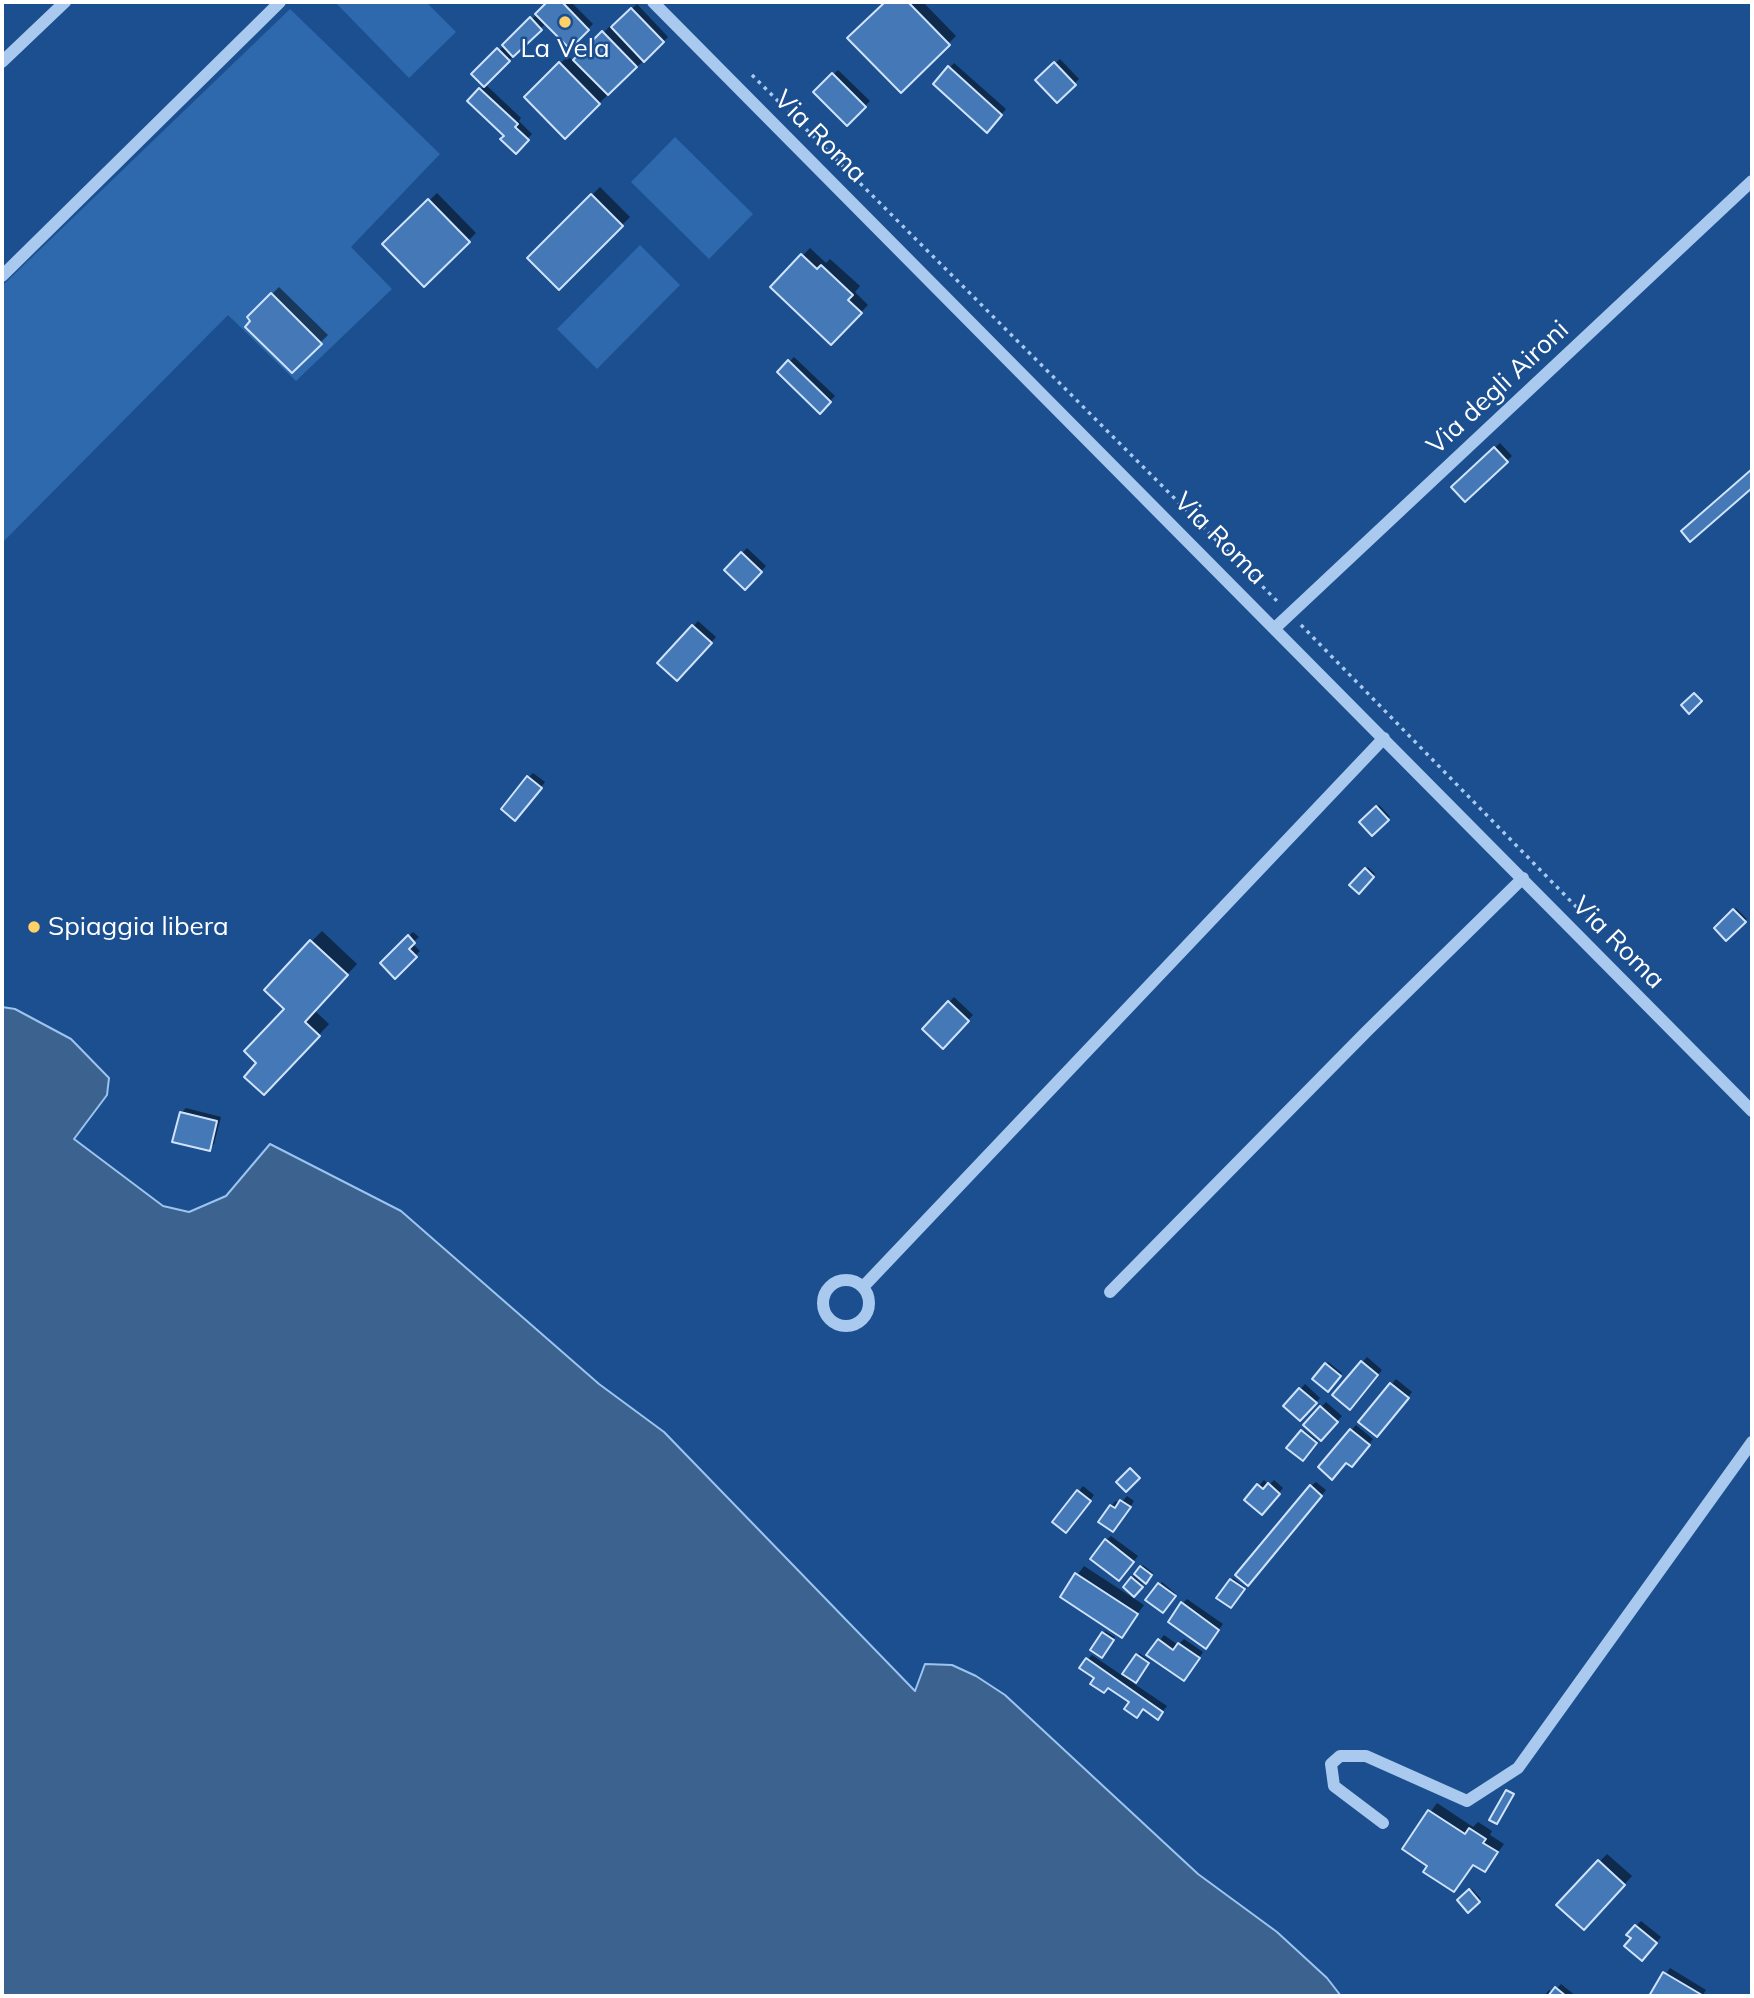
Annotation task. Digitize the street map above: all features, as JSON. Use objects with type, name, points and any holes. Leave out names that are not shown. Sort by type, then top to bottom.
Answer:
[{"type":"street","points":[[2,62],[65,2]]},
{"type":"street","points":[[2,276],[280,2]]},
{"type":"street","name":"Via Roma","points":[[653,2],[1752,1111]]},
{"type":"street","name":"Via degli Aironi","points":[[1275,628],[1752,181]]},
{"type":"street","points":[[863,1287],[1384,738]]},
{"type":"street","points":[[1110,1292],[1367,1031],[1523,878]]},
{"type":"street","points":[[1383,1823],[1334,1786],[1331,1764],[1340,1756],[1366,1756],[1467,1801],[1518,1768],[1752,1442]]},
{"type":"path","points":[[748,71],[1290,614],[1602,933]]},
{"type":"shaded area","points":[[335,2],[426,2],[456,32],[409,78]]},
{"type":"shaded area","points":[[290,9],[440,154],[351,247],[392,289],[296,381],[228,315],[2,543],[2,286]]},
{"type":"shaded area","points":[[675,137],[753,214],[709,259],[631,182]]},
{"type":"shaded area","points":[[640,245],[680,285],[597,369],[557,329]]},
{"type":"shaded area","points":[[2,1007],[15,1009],[71,1039],[109,1078],[107,1095],[74,1139],[163,1206],[189,1212],[226,1196],[270,1144],[401,1211],[599,1384],[664,1432],[915,1691],[925,1664],[952,1665],[976,1676],[1005,1695],[1198,1874],[1277,1932],[1327,1978],[1341,1996],[2,1996]]},
{"type":"building","points":[[547,2],[562,2],[589,30],[570,49],[535,14]]},
{"type":"building","points":[[885,2],[908,2],[950,45],[901,93],[847,38]]},
{"type":"building","points":[[631,8],[664,42],[644,62],[611,27]]},
{"type":"building","points":[[530,17],[542,30],[513,57],[502,45]]},
{"type":"building","points":[[602,31],[637,67],[608,95],[573,60]]},
{"type":"building","points":[[497,48],[510,61],[484,87],[471,74]]},
{"type":"building","points":[[559,62],[600,104],[565,139],[524,97]]},
{"type":"building","points":[[1054,62],[1076,85],[1057,103],[1035,80]]},
{"type":"building","points":[[948,66],[1002,115],[987,133],[933,84]]},
{"type":"building","points":[[832,73],[866,107],[847,126],[813,92]]},
{"type":"building","points":[[479,88],[518,124],[515,127],[529,140],[516,154],[500,139],[504,136],[467,101]]},
{"type":"building","points":[[591,194],[623,226],[559,290],[527,258]]},
{"type":"building","points":[[428,199],[470,242],[424,287],[382,244]]},
{"type":"building","points":[[801,254],[817,269],[821,265],[853,295],[848,300],[862,313],[831,345],[770,287]]},
{"type":"building","points":[[271,293],[322,344],[292,373],[245,327],[250,321],[247,317]]},
{"type":"building","points":[[788,360],[831,402],[820,414],[777,372]]},
{"type":"building","points":[[1494,447],[1508,462],[1465,502],[1451,487]]},
{"type":"building","points":[[1752,469],[1752,488],[1690,542],[1681,531]]},
{"type":"building","points":[[741,552],[762,572],[745,590],[724,570]]},
{"type":"building","points":[[692,625],[712,643],[677,681],[657,663]]},
{"type":"building","points":[[1694,693],[1702,701],[1689,714],[1681,705]]},
{"type":"building","points":[[527,776],[542,788],[515,821],[501,809]]},
{"type":"building","points":[[1376,806],[1389,820],[1372,836],[1359,822]]},
{"type":"building","points":[[1365,868],[1374,877],[1359,894],[1349,885]]},
{"type":"building","points":[[1733,909],[1746,922],[1726,941],[1714,928]]},
{"type":"building","points":[[408,935],[415,943],[409,949],[417,957],[395,979],[380,963]]},
{"type":"building","points":[[310,940],[348,975],[305,1022],[320,1036],[264,1095],[244,1077],[256,1063],[244,1051],[284,1009],[264,990]]},
{"type":"building","points":[[948,1001],[969,1021],[943,1049],[922,1029]]},
{"type":"building","points":[[180,1112],[217,1121],[210,1151],[172,1142]]},
{"type":"building","points":[[1361,1361],[1378,1375],[1350,1410],[1332,1395]]},
{"type":"building","points":[[1325,1363],[1341,1376],[1328,1392],[1312,1379]]},
{"type":"building","points":[[1390,1383],[1409,1398],[1377,1437],[1358,1422]]},
{"type":"building","points":[[1299,1388],[1317,1403],[1300,1421],[1283,1406]]},
{"type":"building","points":[[1320,1406],[1338,1422],[1321,1441],[1303,1425]]},
{"type":"building","points":[[1350,1429],[1370,1445],[1352,1467],[1346,1463],[1332,1480],[1318,1467]]},
{"type":"building","points":[[1301,1430],[1317,1443],[1303,1461],[1286,1448]]},
{"type":"building","points":[[1130,1468],[1140,1478],[1126,1492],[1116,1482]]},
{"type":"building","points":[[1268,1483],[1280,1494],[1262,1515],[1244,1500],[1257,1484],[1263,1489]]},
{"type":"building","points":[[1310,1485],[1322,1496],[1248,1586],[1235,1575]]},
{"type":"building","points":[[1077,1490],[1091,1501],[1066,1533],[1052,1522]]},
{"type":"building","points":[[1120,1500],[1131,1507],[1113,1532],[1098,1522],[1110,1505],[1115,1508]]},
{"type":"building","points":[[1105,1539],[1134,1562],[1119,1581],[1090,1559]]},
{"type":"building","points":[[1140,1566],[1152,1575],[1146,1584],[1134,1574]]},
{"type":"building","points":[[1075,1573],[1138,1614],[1122,1638],[1060,1597]]},
{"type":"building","points":[[1131,1577],[1143,1587],[1134,1597],[1123,1587]]},
{"type":"building","points":[[1230,1579],[1245,1589],[1231,1608],[1216,1598]]},
{"type":"building","points":[[1158,1583],[1176,1596],[1163,1613],[1145,1600]]},
{"type":"building","points":[[1181,1602],[1219,1630],[1206,1649],[1168,1622]]},
{"type":"building","points":[[1102,1632],[1114,1640],[1102,1658],[1090,1650]]},
{"type":"building","points":[[1158,1639],[1173,1650],[1178,1643],[1200,1658],[1184,1681],[1146,1655]]},
{"type":"building","points":[[1136,1654],[1149,1663],[1136,1683],[1122,1674]]},
{"type":"building","points":[[1086,1658],[1163,1712],[1158,1720],[1143,1709],[1137,1718],[1124,1709],[1129,1702],[1108,1688],[1104,1693],[1090,1684],[1094,1678],[1079,1668]]},
{"type":"building","points":[[1506,1790],[1514,1794],[1497,1824],[1489,1820]]},
{"type":"building","points":[[1428,1810],[1465,1834],[1469,1828],[1486,1839],[1483,1843],[1498,1852],[1485,1872],[1473,1865],[1454,1892],[1423,1872],[1427,1866],[1402,1849]]},
{"type":"building","points":[[1598,1860],[1625,1885],[1584,1930],[1556,1905]]},
{"type":"building","points":[[1469,1889],[1480,1902],[1468,1913],[1457,1900]]},
{"type":"building","points":[[1635,1925],[1657,1943],[1642,1961],[1624,1946],[1631,1938],[1626,1935]]},
{"type":"building","points":[[1663,1972],[1702,1995],[1649,1996]]},
{"type":"building","points":[[1555,1987],[1566,1996],[1548,1996]]},
{"type":"place","name":"La Vela","points":[[565,22]]},
{"type":"place","name":"Spiaggia libera","points":[[34,927]]}]
